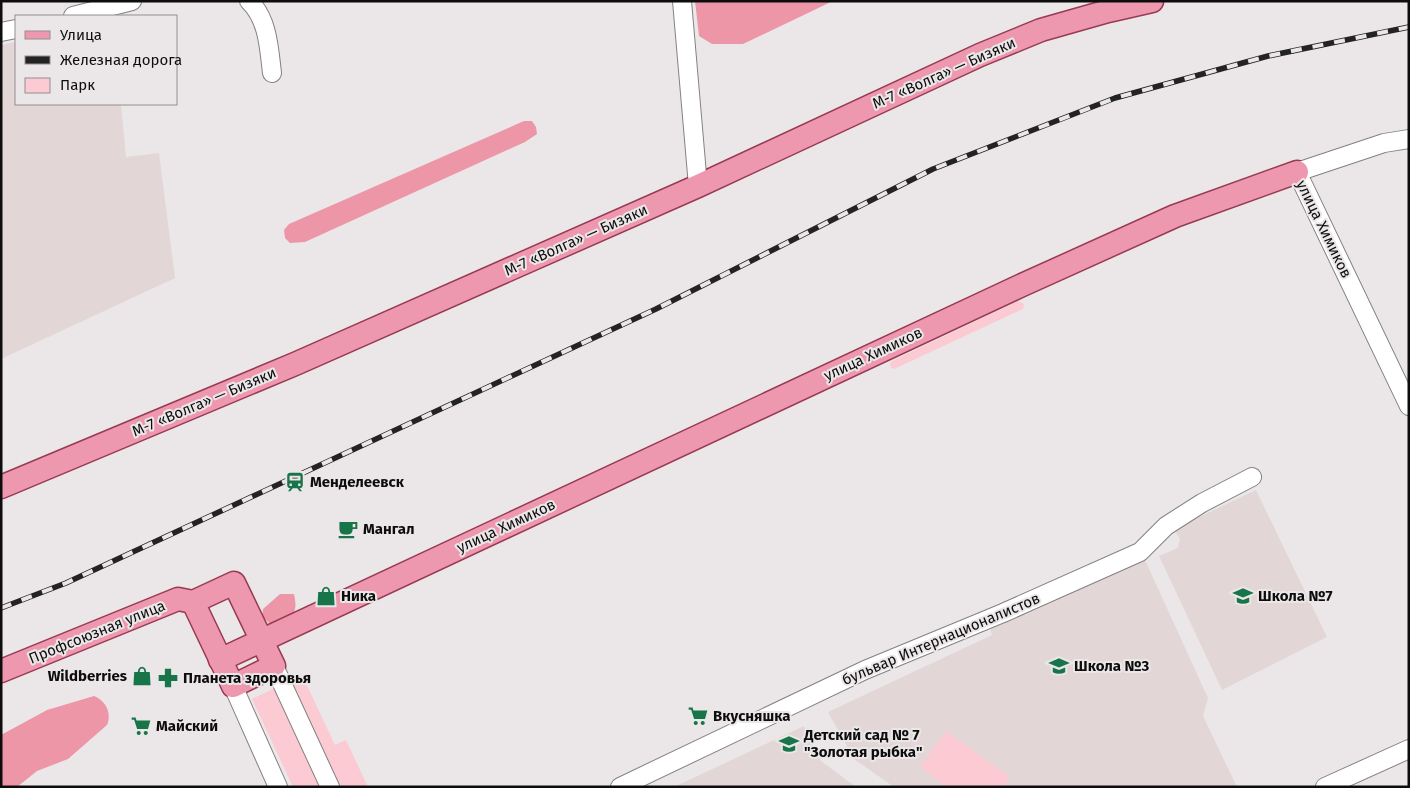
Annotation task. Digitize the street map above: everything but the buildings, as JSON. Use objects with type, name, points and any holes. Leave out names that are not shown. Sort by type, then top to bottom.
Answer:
[{"type":"main road","name":"М-7 «Волга» — Бизяки","points":[[1,487],[295,364],[698,186],[989,51],[1041,30],[1152,1]]},
{"type":"main road","name":"улица Химиков","points":[[220,660],[1038,278],[1175,216],[1297,172]]},
{"type":"main road","points":[[234,583],[262,641],[274,666],[233,686],[193,602],[234,583]]},
{"type":"main road","name":"Профсоюзная улица","points":[[1,671],[178,599],[193,602]]},
{"type":"street","points":[[77,15],[132,1]]},
{"type":"street","points":[[249,1],[258,11],[265,29],[272,73]]},
{"type":"street","points":[[682,1],[698,186]]},
{"type":"street","points":[[1,32],[15,29]]},
{"type":"street","points":[[1297,172],[1384,143],[1409,139]]},
{"type":"street","name":"улица Химиков","points":[[1297,172],[1409,406]]},
{"type":"street","name":"бульвар Интернационалистов","points":[[620,787],[865,670],[1002,613],[1140,552],[1166,526],[1202,503],[1252,476]]},
{"type":"street","points":[[274,666],[330,787]]},
{"type":"street","points":[[233,686],[278,787]]},
{"type":"street","points":[[1325,787],[1409,749]]},
{"type":"shaded area","points":[[695,1],[833,1],[743,44],[712,44],[699,36]]},
{"type":"shaded area","points":[[15,42],[15,105],[121,105],[126,157],[159,153],[175,278],[1,359],[1,45]]},
{"type":"shaded area","points":[[524,121],[532,121],[536,127],[537,134],[525,142],[305,242],[290,243],[285,238],[284,230],[289,224]]},
{"type":"shaded area","name":"Школа №7","points":[[1256,490],[1327,637],[1222,690],[1159,556],[1178,548],[1180,539],[1174,529]]},
{"type":"shaded area","name":"Школа №3","points":[[1145,560],[1208,698],[1203,716],[1237,787],[894,787],[854,759],[828,712],[992,635],[990,627],[1023,610],[1025,615]]},
{"type":"shaded area","points":[[280,594],[294,594],[294,612],[279,625],[270,624],[262,616],[263,609]]},
{"type":"shaded area","points":[[94,696],[102,701],[107,708],[109,716],[107,725],[68,759],[37,771],[17,787],[1,787],[1,735],[47,710]]},
{"type":"shaded area","name":"Детский сад № 7 \"Золотая рыбка\"","points":[[804,726],[821,761],[856,787],[674,787]]},
{"type":"green space","points":[[1018,301],[1024,304],[1023,309],[894,369],[891,368],[890,363],[892,361]]},
{"type":"green space","points":[[302,675],[335,745],[346,740],[368,787],[293,787],[252,699]]},
{"type":"green space","points":[[946,731],[1010,777],[1003,787],[947,787],[920,767]]},
{"type":"railway","points":[[1,608],[66,583],[656,309],[933,169],[1115,98],[1268,56],[1409,27]]},
{"type":"place","name":"Менделеевск","points":[[295,482]]},
{"type":"place","name":"Мангал","points":[[348,529]]},
{"type":"place","name":"Ника","points":[[326,596]]},
{"type":"place","name":"Школа №7","points":[[1243,596]]},
{"type":"place","name":"Школа №3","points":[[1059,666]]},
{"type":"place","name":"Wildberries","points":[[142,676]]},
{"type":"place","name":"Планета здоровья","points":[[168,678]]},
{"type":"place","name":"Вкусняшка","points":[[698,716]]},
{"type":"place","name":"Майский","points":[[141,726]]},
{"type":"place","name":"Детский сад № 7 \"Золотая рыбка\"","points":[[789,744]]}]
